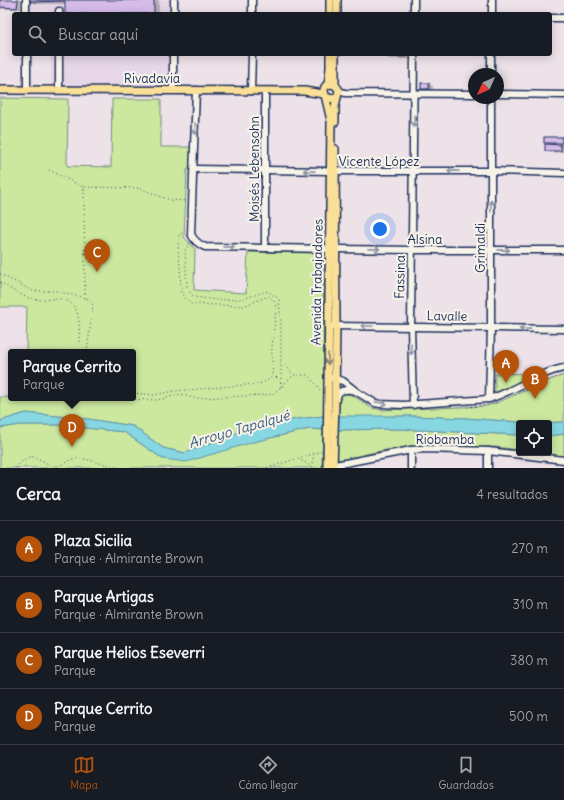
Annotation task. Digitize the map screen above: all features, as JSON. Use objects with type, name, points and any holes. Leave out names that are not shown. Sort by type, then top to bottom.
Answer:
[{"type":"main road","points":[[330,0],[330,12]]},
{"type":"main road","points":[[337,0],[337,12]]},
{"type":"main road","name":"Avenida Trabajadores","points":[[330,56],[333,171]]},
{"type":"main road","name":"Avenida Trabajadores","points":[[330,467],[327,450],[328,326],[332,248],[335,107],[331,91],[335,56]]},
{"type":"main road","name":"Rivadavia","points":[[0,90],[331,91]]},
{"type":"main road","name":"Avenida Trabajadores","points":[[327,450],[335,401],[336,378],[336,326],[332,248]]},
{"type":"street","points":[[26,0],[26,12]]},
{"type":"street","points":[[174,0],[174,12]]},
{"type":"street","points":[[252,0],[252,12]]},
{"type":"street","points":[[414,0],[414,12]]},
{"type":"street","points":[[492,0],[492,12]]},
{"type":"street","points":[[552,18],[564,18]]},
{"type":"street","points":[[27,56],[27,89]]},
{"type":"street","points":[[59,56],[59,90]]},
{"type":"street","points":[[173,56],[173,90]]},
{"type":"street","points":[[251,91],[252,56]]},
{"type":"street","name":"Fassina","points":[[413,405],[411,250],[414,56]]},
{"type":"street","points":[[491,68],[492,56]]},
{"type":"street","points":[[193,239],[191,234],[196,90]]},
{"type":"street","name":"Moisés Lebensohn","points":[[265,91],[265,248]]},
{"type":"street","name":"Rivadavia","points":[[331,91],[345,93],[468,94]]},
{"type":"street","points":[[504,94],[564,95]]},
{"type":"street","name":"Grimaldi","points":[[489,399],[492,171],[491,104]]},
{"type":"street","name":"Vicente López","points":[[194,169],[413,172],[492,171],[564,174]]},
{"type":"street","name":"Alsina","points":[[193,239],[198,244],[205,247],[411,250],[564,250]]},
{"type":"street","name":"Lavalle","points":[[328,326],[411,326],[564,330]]},
{"type":"street","points":[[328,377],[343,380],[357,392],[375,403],[413,405],[489,399],[550,371],[564,368]]},
{"type":"street","points":[[335,401],[339,392],[349,389],[357,392]]},
{"type":"street","points":[[411,450],[411,468]]},
{"type":"street","name":"Riobamba","points":[[330,467],[411,450],[488,450],[564,460]]},
{"type":"street","points":[[488,450],[488,468]]},
{"type":"path","points":[[49,170],[84,187],[139,188],[170,200],[193,201]]},
{"type":"path","points":[[84,187],[85,298]]},
{"type":"path","points":[[136,393],[154,395],[174,391],[257,384],[266,381],[271,377],[273,369],[272,343],[276,316],[275,302],[269,296],[243,306],[191,304],[181,292],[178,250],[179,235],[192,226]]},
{"type":"path","points":[[193,239],[185,250],[186,289],[194,297],[216,300],[242,299],[268,292],[279,299],[281,323],[281,388]]},
{"type":"path","points":[[0,274],[33,291],[56,291],[88,300],[93,305],[87,349]]},
{"type":"path","points":[[0,282],[28,298],[60,299],[67,301],[73,306],[78,313],[80,322],[78,349]]},
{"type":"path","points":[[281,361],[294,375]]},
{"type":"path","points":[[136,399],[157,400],[181,394],[193,398],[219,398],[274,394],[294,375],[307,375],[317,385],[321,392]]},
{"type":"path","points":[[271,377],[281,378]]},
{"type":"path","points":[[267,468],[327,450]]},
{"type":"path","points":[[313,468],[312,463],[315,453]]},
{"type":"path","points":[[16,468],[25,458],[31,457],[37,458],[52,466],[59,466],[69,460],[78,458],[120,468]]},
{"type":"path","points":[[298,459],[306,462],[313,468]]},
{"type":"shaded area","points":[[28,0],[170,0],[170,12],[49,12],[48,9],[28,9]]},
{"type":"shaded area","points":[[50,56],[170,56],[170,86],[51,86]]},
{"type":"green space","points":[[0,98],[68,99],[67,166],[111,167],[112,99],[161,99],[161,147],[191,147],[190,167],[187,169],[184,237],[195,249],[194,290],[246,293],[248,252],[323,253],[324,416],[297,419],[245,430],[185,453],[163,448],[133,426],[88,419],[26,413],[0,421],[0,397],[8,397],[8,401],[136,401],[136,349],[26,349],[27,307],[0,307]]},
{"type":"green space","points":[[542,373],[495,393],[495,374]]},
{"type":"green space","points":[[564,375],[564,422],[552,422],[552,420],[516,420],[516,422],[411,416],[337,417],[339,398],[346,394],[356,397],[372,408],[382,410],[486,406]]},
{"type":"green space","points":[[20,425],[57,425],[124,432],[163,459],[253,442],[309,429],[323,430],[322,468],[0,468],[0,428]]},
{"type":"green space","points":[[398,429],[516,435],[516,450],[496,447],[412,447],[385,450],[339,460],[336,456],[337,430]]},
{"type":"green space","points":[[564,434],[564,456],[552,455],[552,436]]},
{"type":"water","points":[[26,413],[88,419],[133,426],[163,448],[185,453],[245,430],[297,419],[324,416],[411,416],[516,422],[516,435],[398,429],[309,429],[253,442],[186,462],[163,459],[124,432],[57,425],[20,425],[0,428],[0,421]]},
{"type":"water","points":[[564,422],[564,434],[552,436],[552,423]]},
{"type":"building","points":[[0,0],[18,0],[17,8],[0,7]]},
{"type":"building","points":[[30,0],[154,0],[154,12],[65,12],[65,1],[30,2]]},
{"type":"building","points":[[384,56],[407,56],[407,57]]},
{"type":"building","points":[[421,83],[429,83],[429,89],[421,89]]},
{"type":"building","points":[[544,137],[562,137],[562,143],[544,143]]},
{"type":"building","points":[[545,144],[561,145],[561,151],[545,151]]},
{"type":"place","name":"Parque Helios Eseverri","points":[[97,272]]},
{"type":"place","name":"Plaza Sicilia","points":[[506,383]]},
{"type":"place","name":"Parque Artigas","points":[[535,399]]},
{"type":"place","name":"Parque Cerrito","points":[[72,447]]},
{"type":"water label","name":"Arroyo Tapalqué","points":[[239,429]]}]
